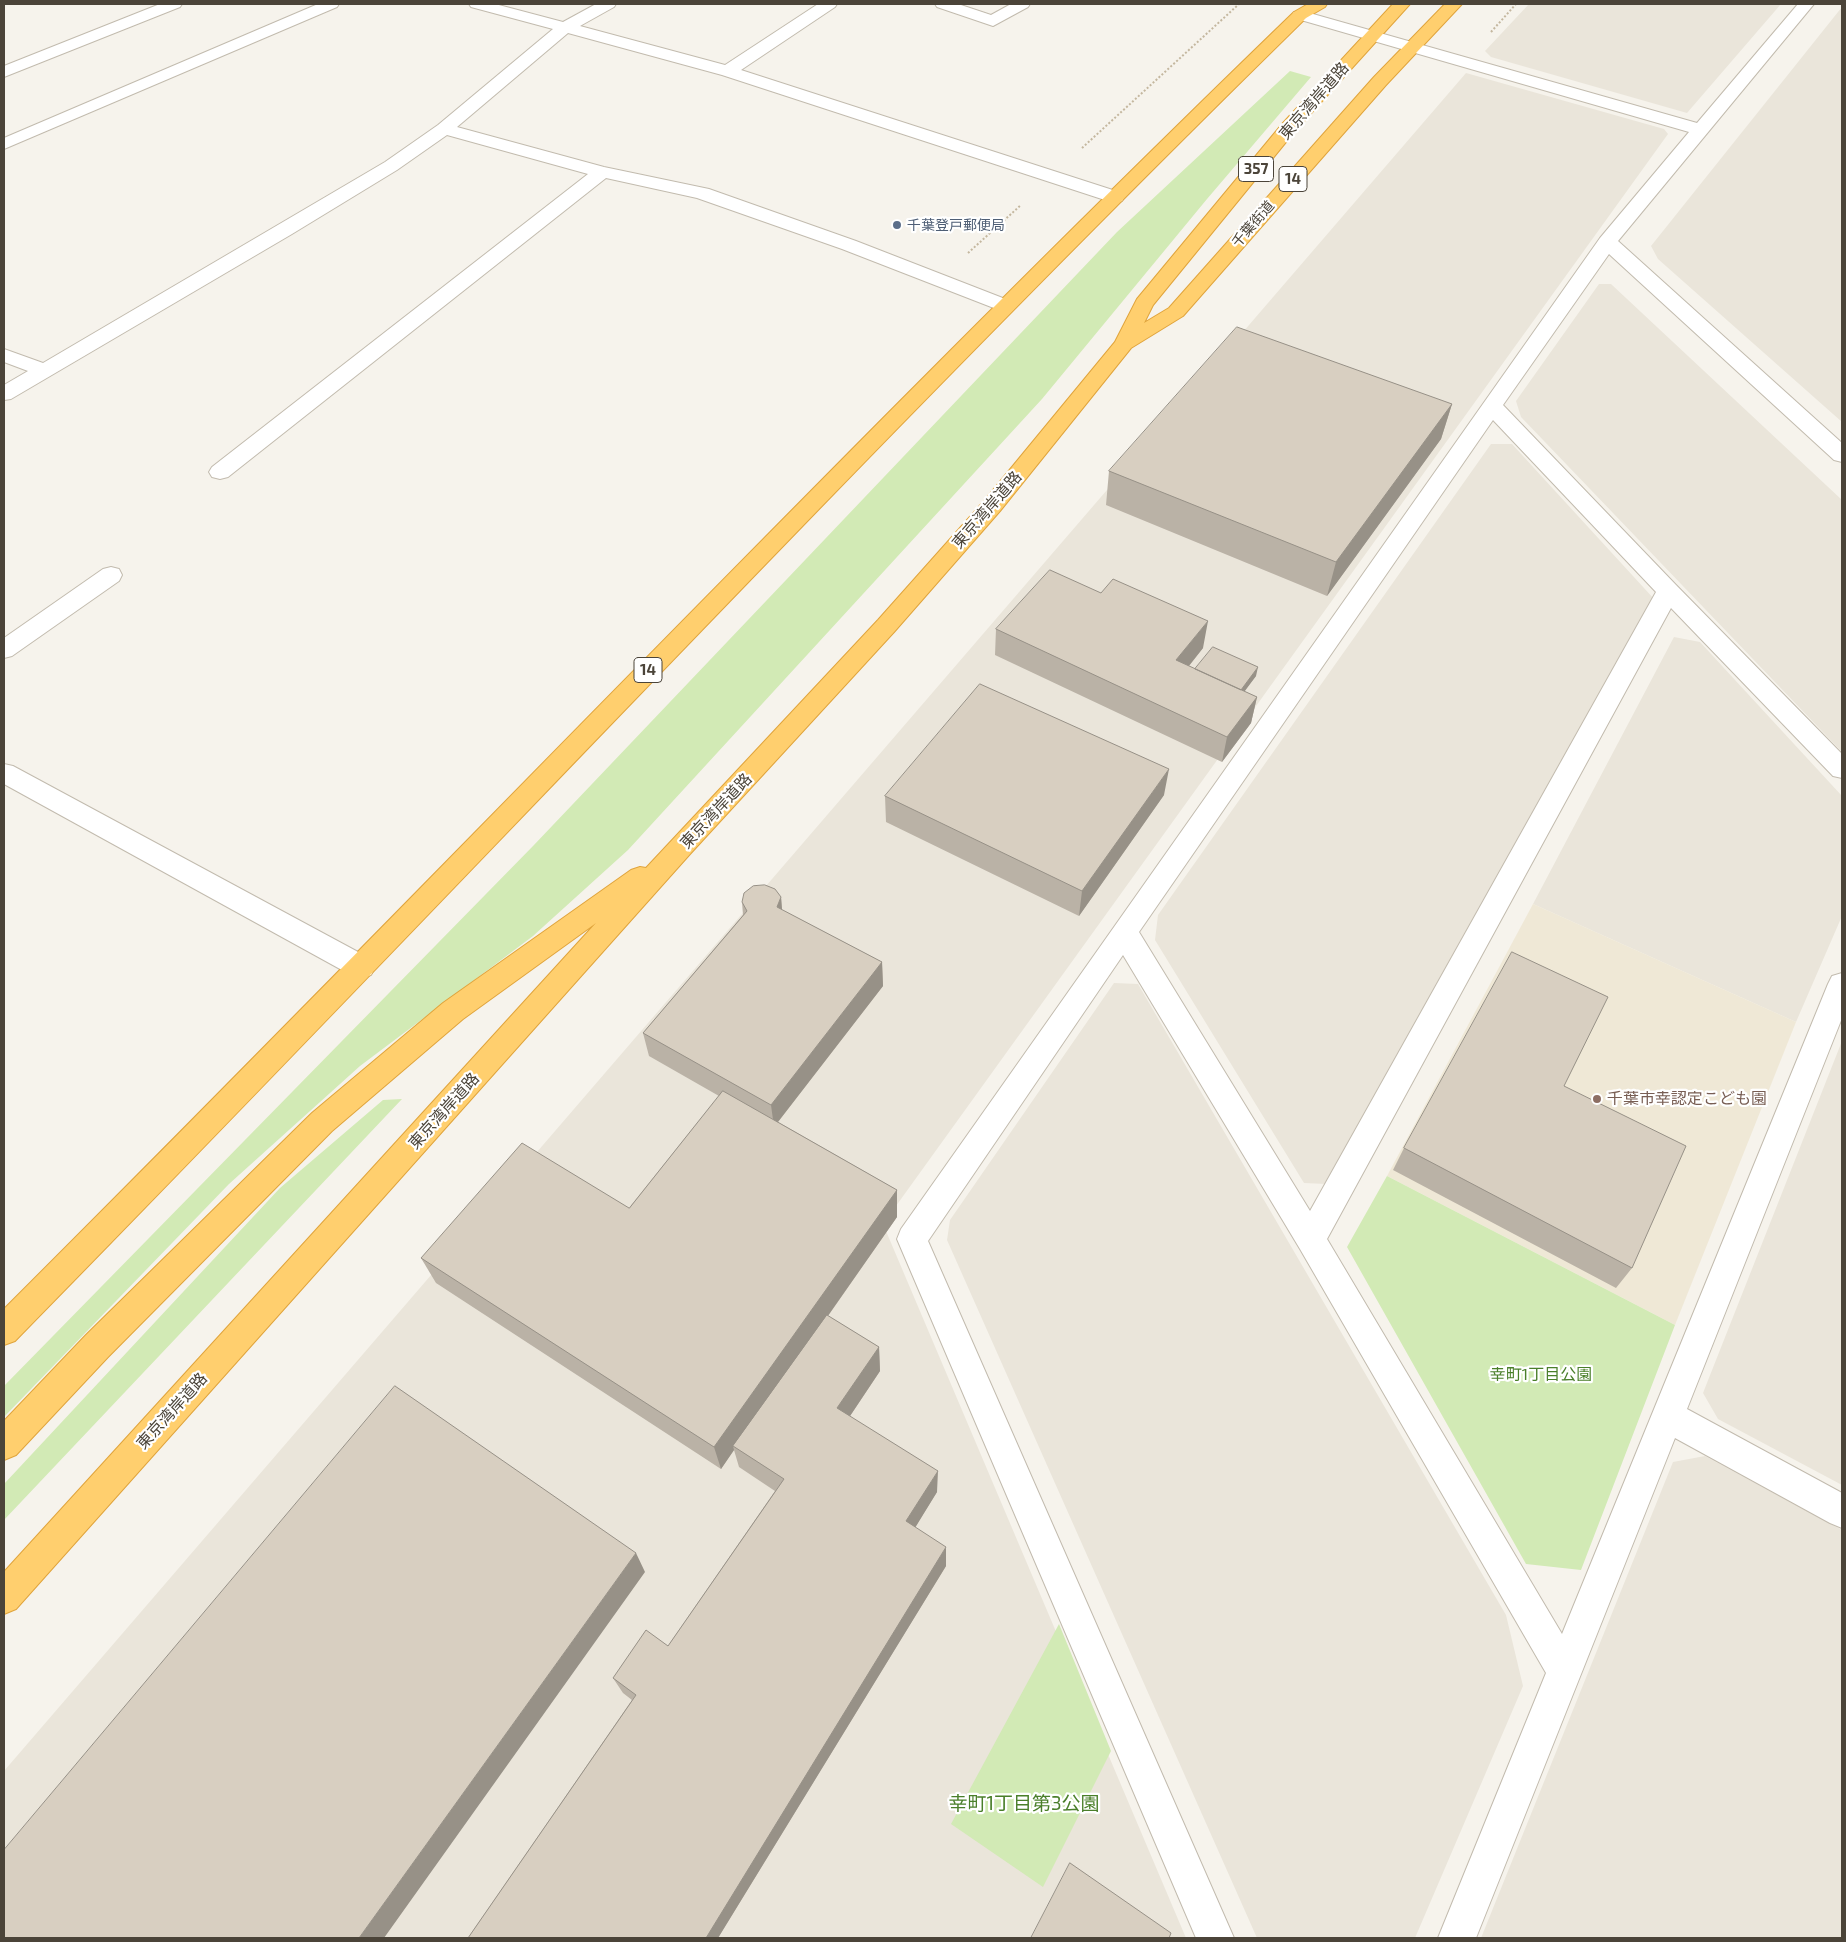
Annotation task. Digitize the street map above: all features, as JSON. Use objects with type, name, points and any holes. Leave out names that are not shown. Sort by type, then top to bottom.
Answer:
[{"type":"highway","name":"東京湾岸道路","points":[[4,1597],[681,847],[930,577],[998,498],[1124,344],[1144,303],[1290,128],[1371,36],[1402,4]]},
{"type":"highway","name":"千葉街道","points":[[1124,344],[1176,312],[1411,48],[1454,4]]},
{"type":"highway","name":"14","points":[[4,1330],[1006,306],[1308,8]]},
{"type":"highway","points":[[4,1444],[97,1346],[322,1122],[453,1011],[681,847]]},
{"type":"street","points":[[4,72],[174,4]]},
{"type":"street","points":[[4,144],[332,4]]},
{"type":"street","points":[[477,4],[728,71],[1115,197]]},
{"type":"street","points":[[4,394],[42,370],[285,230],[390,166],[444,129],[566,27],[608,4]]},
{"type":"street","points":[[728,71],[829,4]]},
{"type":"street","points":[[943,4],[993,21],[1022,4]]},
{"type":"street","points":[[1215,1938],[912,1239],[1124,932],[1607,242],[1806,4]]},
{"type":"street","points":[[1308,8],[1371,36],[1700,130]]},
{"type":"street","points":[[444,129],[602,172],[702,193],[849,245],[1006,306]]},
{"type":"street","points":[[220,472],[602,172]]},
{"type":"street","points":[[1607,242],[1842,455]]},
{"type":"street","points":[[4,355],[42,370]]},
{"type":"street","points":[[1492,406],[1668,591],[1842,769]]},
{"type":"street","points":[[4,650],[111,575]]},
{"type":"street","points":[[1311,1239],[1668,591]]},
{"type":"street","points":[[4,773],[361,967]]},
{"type":"street","points":[[1124,932],[1311,1239],[1565,1672]]},
{"type":"street","points":[[1457,1938],[1842,984]]},
{"type":"street","points":[[1668,1416],[1842,1511]]},
{"type":"path","points":[[1081,149],[1239,4]]},
{"type":"path","points":[[1487,36],[1516,4]]},
{"type":"path","points":[[965,255],[1021,205]]},
{"type":"shaded area","points":[[1529,4],[1781,4],[1687,113],[1491,57],[1485,51]]},
{"type":"shaded area","points":[[1842,7],[1842,422],[1658,259],[1651,246]]},
{"type":"shaded area","points":[[1466,73],[1664,129],[1668,134],[883,1224],[1186,1938],[4,1938],[4,1771]]},
{"type":"shaded area","points":[[1599,284],[1611,284],[1842,500],[1842,752],[1521,417],[1516,401]]},
{"type":"shaded area","points":[[1491,444],[1512,444],[1655,600],[1326,1184],[1304,1183],[1155,940],[1158,915]]},
{"type":"shaded area","points":[[1674,637],[1700,642],[1842,796],[1842,916],[1796,1022],[1533,904]]},
{"type":"shaded area","name":"千葉市幸認定こども園","points":[[1533,904],[1796,1022],[1675,1325],[1387,1176]]},
{"type":"shaded area","points":[[1114,983],[1138,984],[1506,1615],[1523,1686],[1415,1938],[1257,1938],[947,1240],[950,1220]]},
{"type":"shaded area","points":[[1842,1041],[1842,1485],[1718,1419],[1703,1393]]},
{"type":"shaded area","points":[[1705,1456],[1842,1530],[1842,1938],[1481,1938],[1673,1462]]},
{"type":"green space","points":[[1290,71],[1311,77],[1207,199],[1042,399],[628,850],[533,936],[360,1066],[229,1184],[4,1417],[4,1386],[533,846],[1117,232]]},
{"type":"green space","points":[[402,1099],[4,1520],[4,1484],[280,1188],[383,1100]]},
{"type":"green space","name":"幸町1丁目公園","points":[[1387,1176],[1675,1325],[1581,1570],[1526,1564],[1347,1247]]},
{"type":"green space","name":"幸町1丁目第3公園","points":[[1059,1624],[1111,1751],[1043,1887],[951,1824]]},
{"type":"building","points":[[1237,327],[1452,404],[1336,562],[1109,471]]},
{"type":"building","points":[[1050,570],[1101,593],[1113,579],[1208,621],[1176,660],[1257,697],[1227,737],[996,629]]},
{"type":"building","points":[[1213,647],[1258,667],[1241,690],[1195,669]]},
{"type":"building","points":[[980,684],[1169,769],[1082,891],[885,796]]},
{"type":"building","points":[[765,885],[775,889],[781,897],[777,907],[882,962],[771,1105],[643,1033],[747,911],[742,902],[744,893],[753,886]]},
{"type":"building","points":[[1512,952],[1608,997],[1564,1086],[1686,1146],[1632,1268],[1404,1148]]},
{"type":"building","points":[[723,1091],[897,1190],[714,1447],[421,1258],[522,1143],[629,1208]]},
{"type":"building","points":[[827,1315],[879,1347],[837,1408],[938,1471],[906,1521],[946,1547],[706,1938],[468,1938],[636,1695],[613,1678],[646,1630],[668,1646],[784,1479],[733,1446]]},
{"type":"building","points":[[395,1386],[636,1553],[359,1938],[4,1938],[4,1850]]},
{"type":"building","points":[[1070,1863],[1171,1933],[1169,1938],[1031,1938]]},
{"type":"place","name":"千葉登戸郵便局","points":[[897,225]]},
{"type":"place","name":"千葉市幸認定こども園","points":[[1597,1099]]}]
